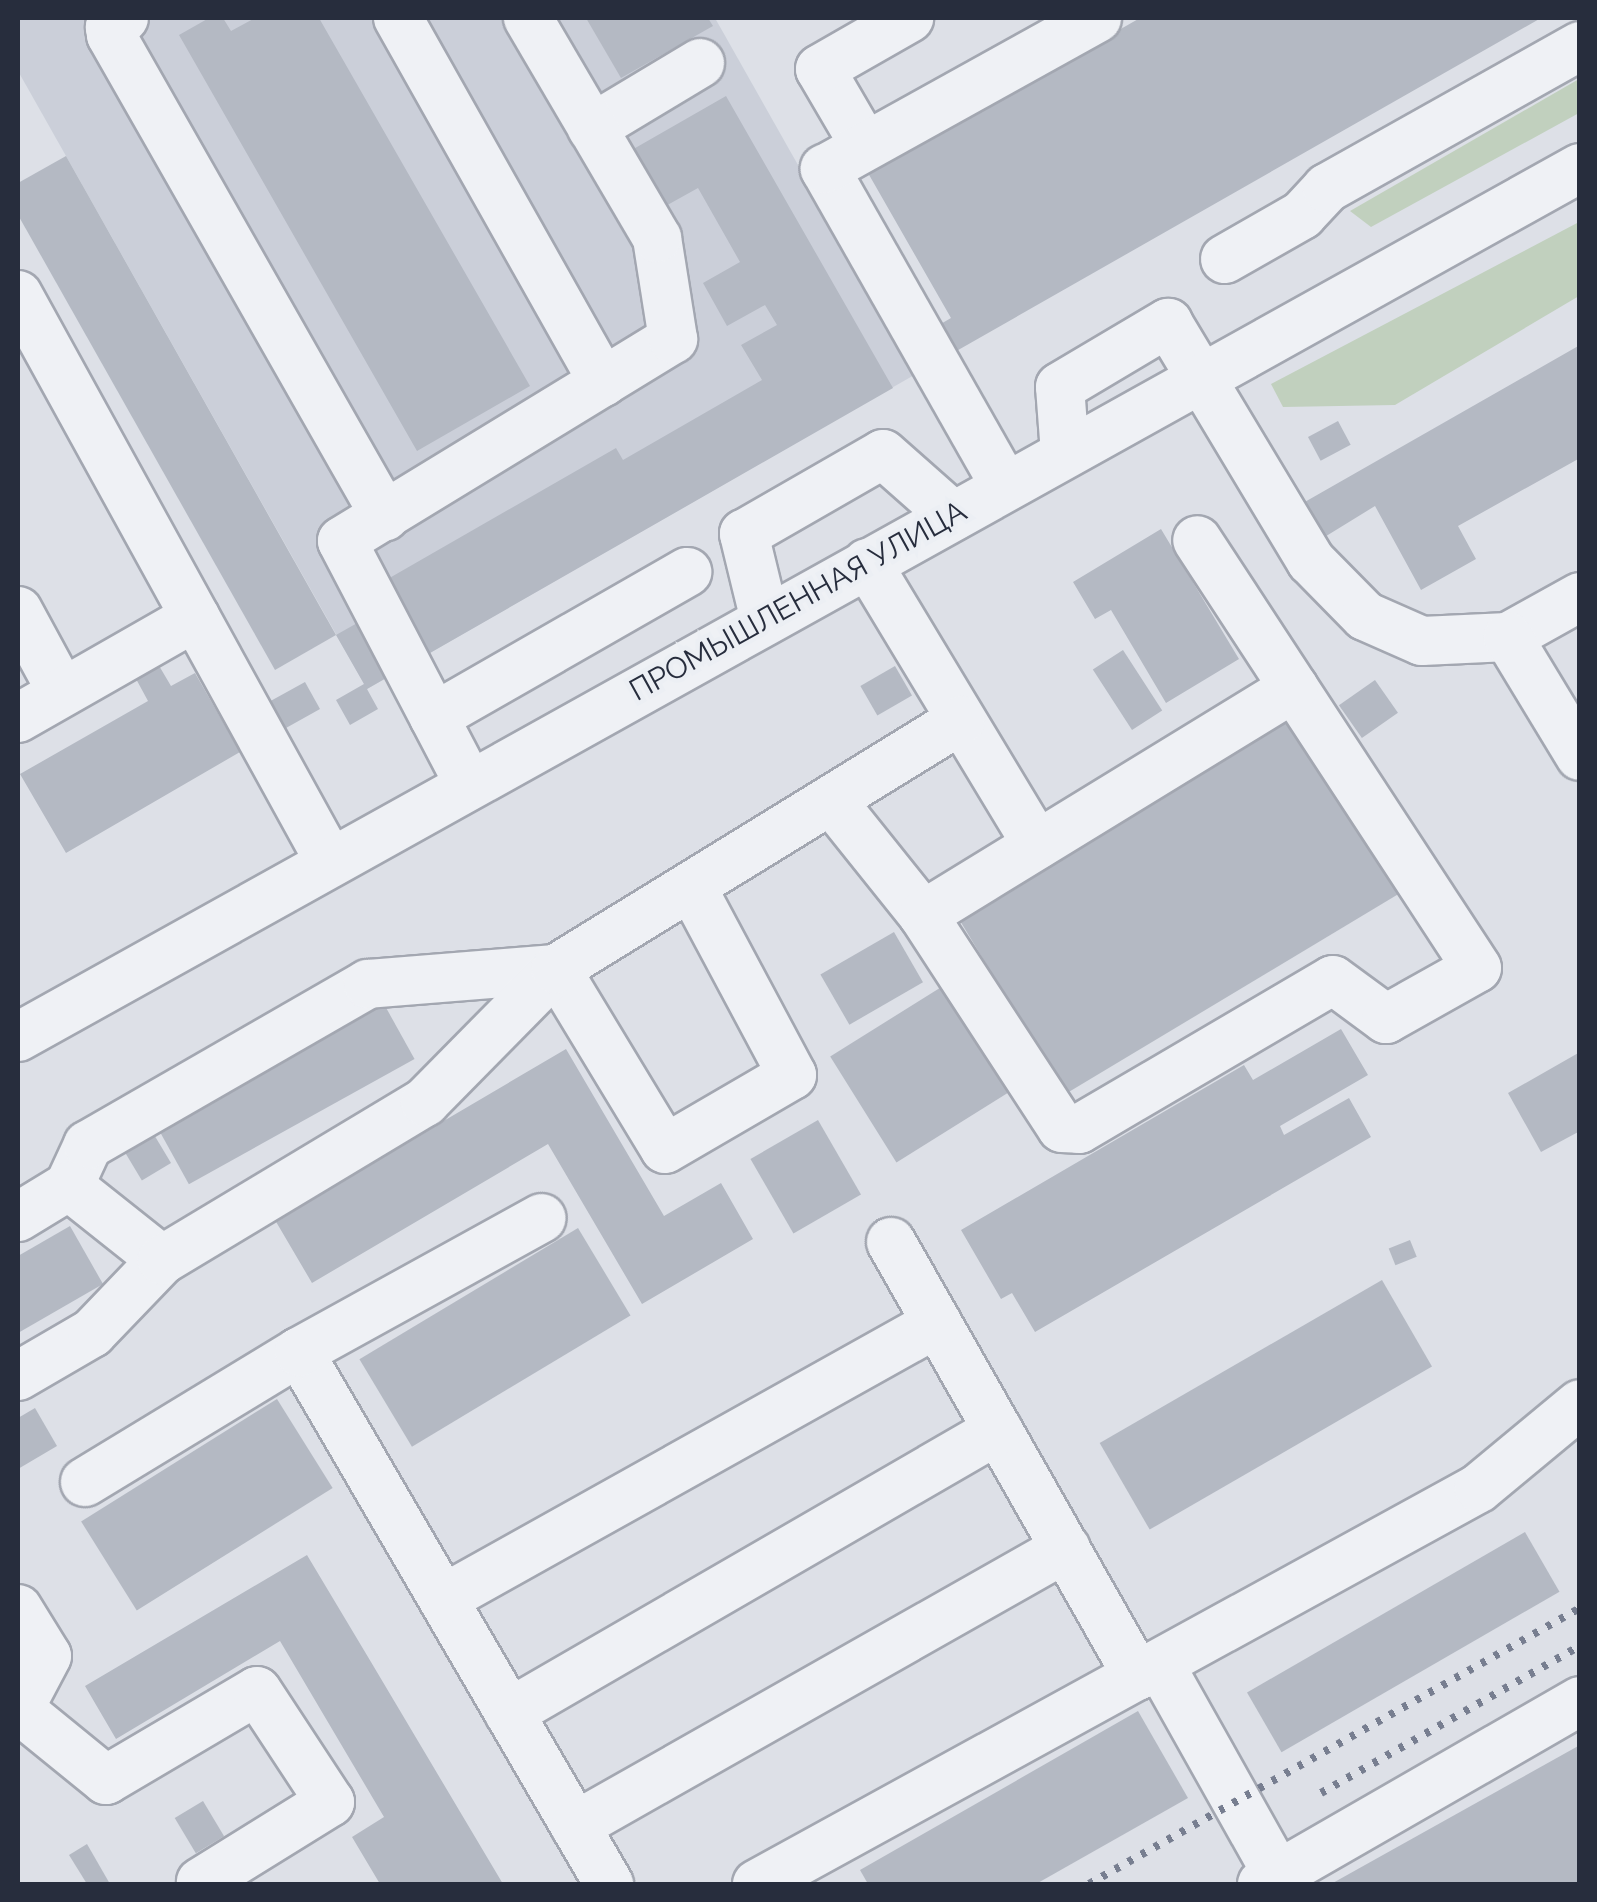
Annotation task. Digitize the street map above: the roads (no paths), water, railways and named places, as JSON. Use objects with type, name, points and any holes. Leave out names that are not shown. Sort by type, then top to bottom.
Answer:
[{"type":"street","points":[[124,18],[110,28],[111,35],[385,516]]},
{"type":"street","points":[[398,18],[603,382]]},
{"type":"street","points":[[469,784],[342,541],[673,339],[657,238],[528,18]]},
{"type":"street","points":[[865,146],[820,69],[909,18]]},
{"type":"street","points":[[1006,486],[824,169],[1097,18]]},
{"type":"street","points":[[1225,259],[1302,215],[1326,188],[1580,46]]},
{"type":"street","points":[[592,128],[700,62]]},
{"type":"street","name":"ПРОМЫШЛЕННАЯ УЛИЦА","points":[[18,1037],[1580,168]]},
{"type":"street","points":[[18,295],[330,862]]},
{"type":"street","points":[[1065,453],[1060,387],[1168,323],[1203,377],[1258,480],[1311,561],[1366,616],[1422,640],[1508,637],[1580,597]]},
{"type":"street","points":[[765,620],[744,534],[883,454],[953,516]]},
{"type":"street","points":[[831,800],[923,915],[1062,1128],[1079,1129],[1333,980],[1386,1019],[1477,968],[1197,540]]},
{"type":"street","points":[[867,563],[1037,845]]},
{"type":"street","points":[[434,716],[687,572]]},
{"type":"street","points":[[18,611],[62,692]]},
{"type":"street","points":[[18,718],[194,616]]},
{"type":"street","points":[[1508,637],[1580,756]]},
{"type":"street","points":[[923,915],[1294,688]]},
{"type":"street","points":[[18,1376],[92,1333],[162,1260],[426,1102],[556,969],[961,720]]},
{"type":"street","points":[[556,969],[665,1148],[792,1074],[691,886]]},
{"type":"street","points":[[18,1217],[68,1186],[88,1145],[368,984],[556,969]]},
{"type":"street","points":[[68,1186],[162,1260]]},
{"type":"street","points":[[85,1482],[299,1352],[542,1218]]},
{"type":"street","points":[[891,1242],[1066,1548],[1149,1670],[1270,1880],[1580,1701]]},
{"type":"street","points":[[443,1599],[938,1324]]},
{"type":"street","points":[[299,1352],[609,1884]]},
{"type":"street","points":[[757,1884],[1479,1488],[1580,1404]]},
{"type":"street","points":[[509,1713],[998,1430]]},
{"type":"street","points":[[575,1826],[1066,1548]]},
{"type":"street","points":[[18,1609],[47,1656],[18,1710],[106,1780],[257,1690],[330,1802],[201,1882]]},
{"type":"railway","points":[[1089,1884],[1580,1608]]},
{"type":"railway","points":[[1321,1793],[1580,1646]]}]
